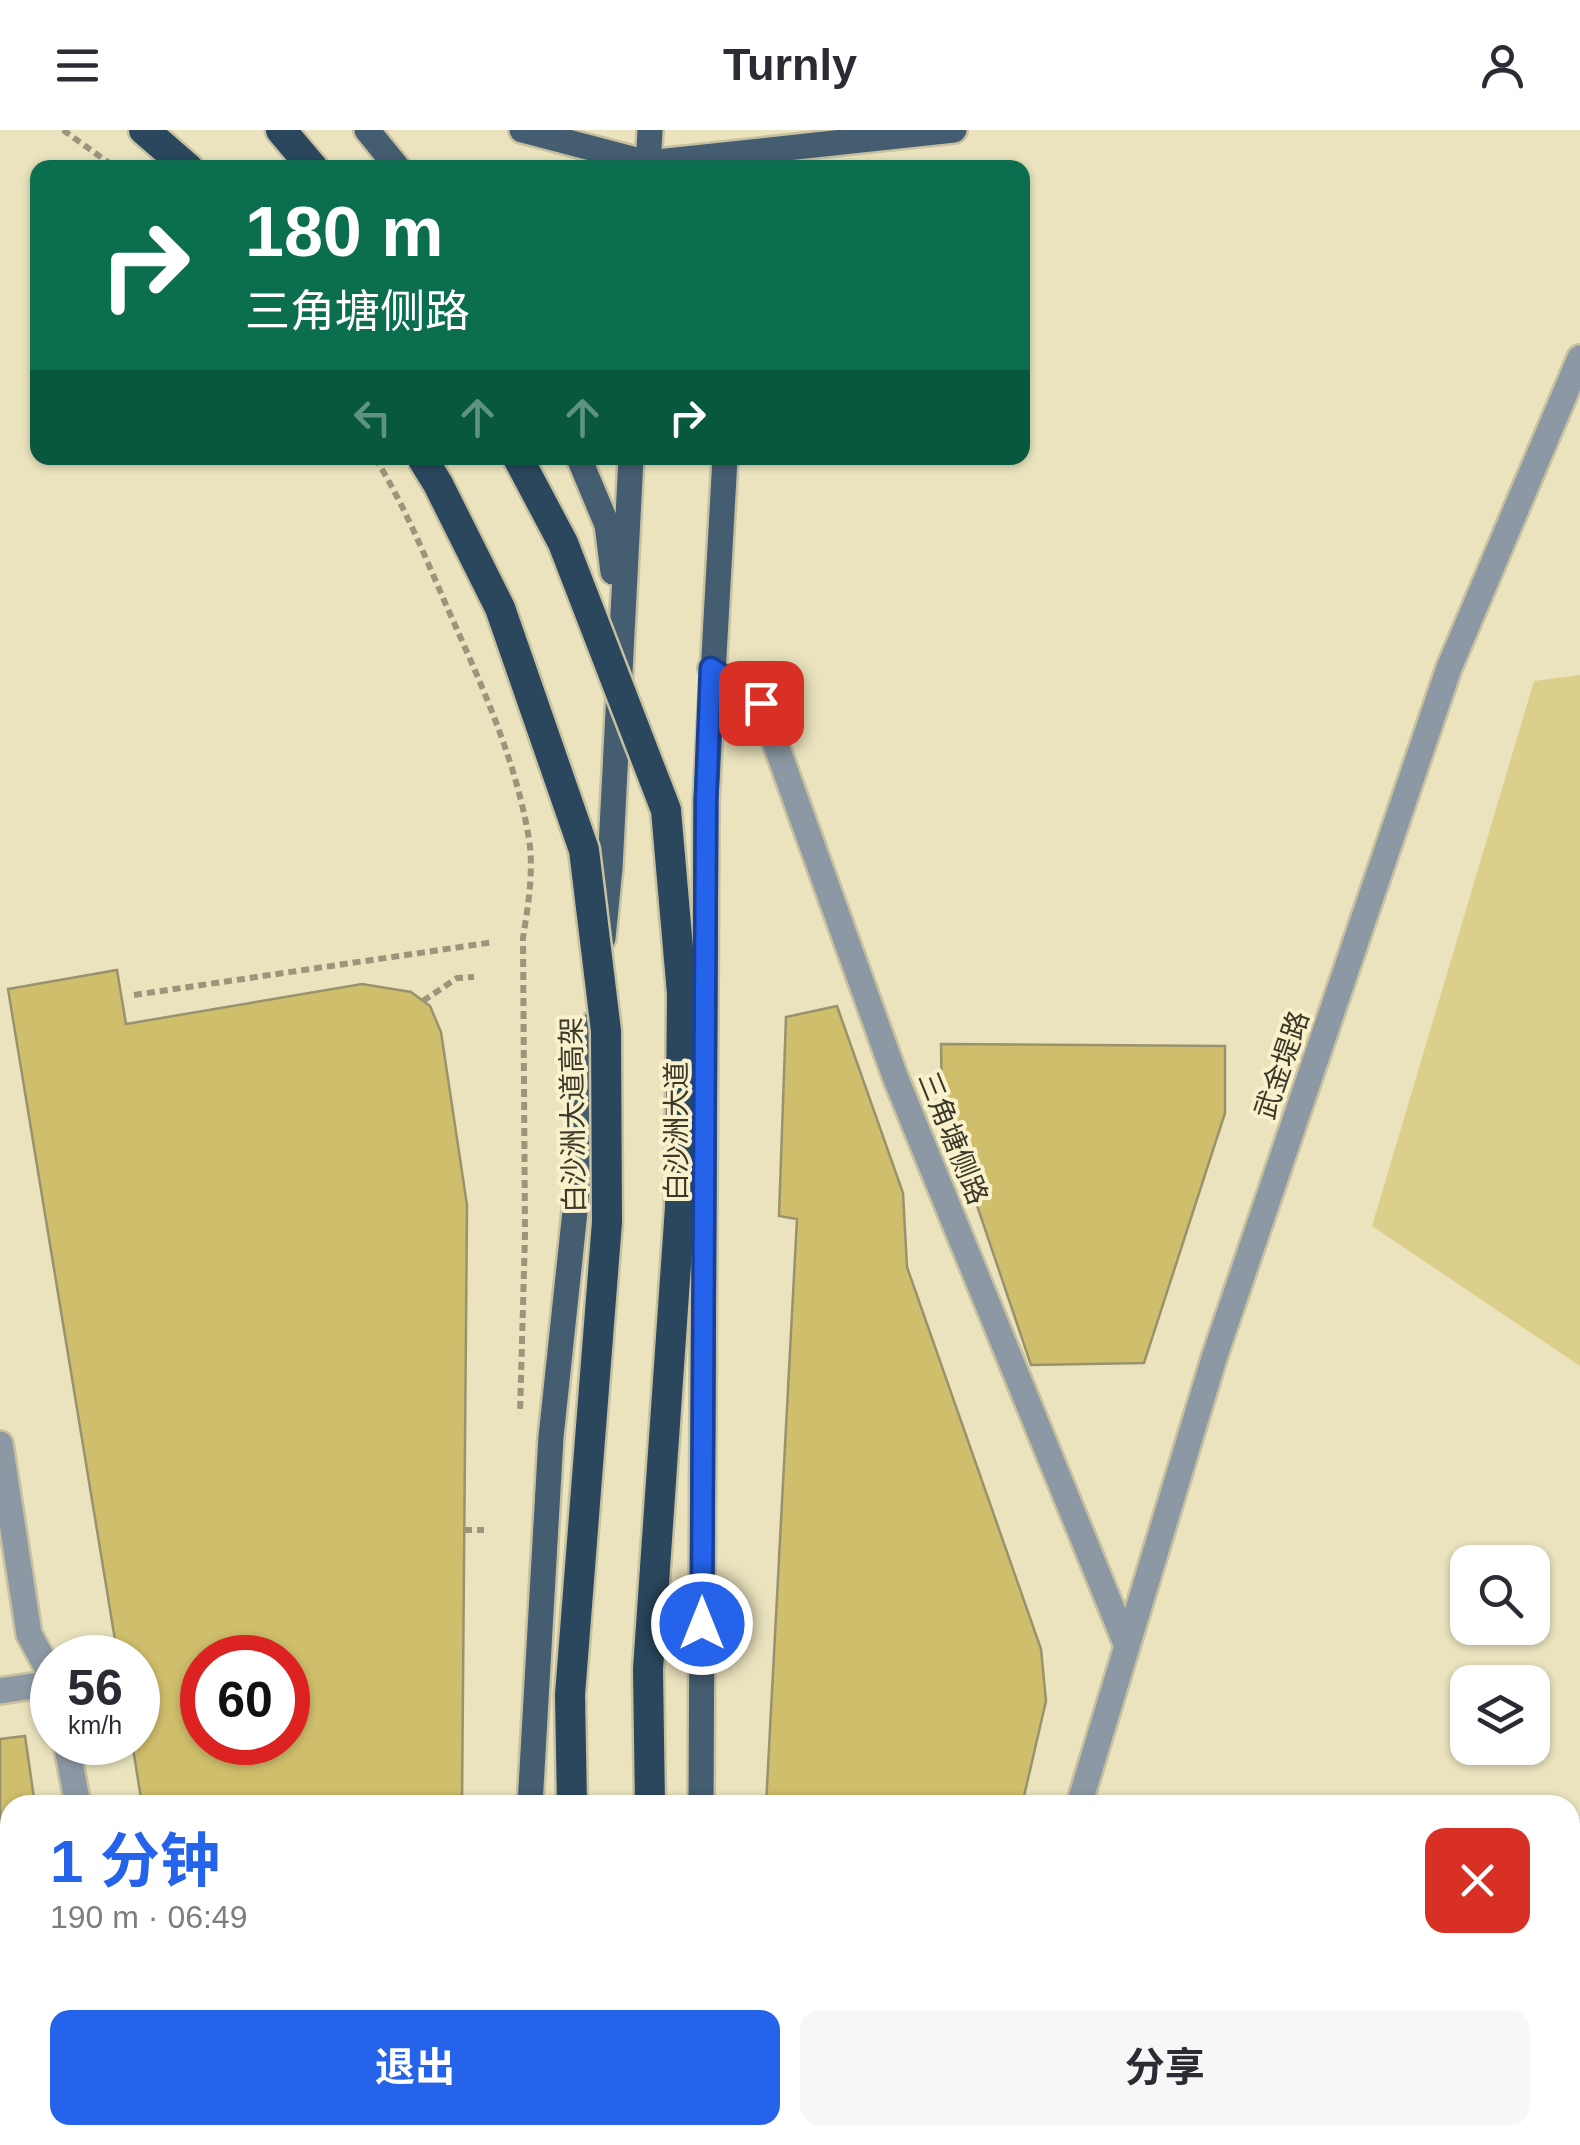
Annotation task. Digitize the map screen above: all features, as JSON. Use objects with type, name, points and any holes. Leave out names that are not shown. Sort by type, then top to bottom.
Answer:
[{"type":"highway","points":[[144,130],[179,160]]},
{"type":"highway","points":[[281,130],[306,160]]},
{"type":"highway","name":"白沙洲大道高架","points":[[426,465],[500,608],[584,850],[606,1030],[608,1222],[570,1695],[572,1795]]},
{"type":"highway","points":[[522,465],[563,543],[666,810],[682,994],[680,1207],[648,1670],[650,1795]]},
{"type":"main road","points":[[366,130],[391,160]]},
{"type":"main road","points":[[522,130],[630,160]]},
{"type":"main road","points":[[648,160],[650,130]]},
{"type":"main road","points":[[679,160],[741,150],[954,130]]},
{"type":"main road","points":[[583,465],[607,525],[622,630]]},
{"type":"main road","points":[[531,1795],[551,1437],[610,868],[631,465]]},
{"type":"main road","name":"白沙洲大道","points":[[701,1795],[706,800],[725,465]]},
{"type":"street","name":"武金堤路","points":[[1082,1795],[1215,1355],[1449,668],[1580,358]]},
{"type":"street","name":"三角塘侧路","points":[[711,668],[761,703],[896,1079],[1128,1646]]},
{"type":"street","points":[[0,1444],[30,1636]]},
{"type":"street","points":[[0,1691],[30,1685]]},
{"type":"street","points":[[70,1765],[76,1795]]},
{"type":"path","points":[[63,130],[105,160]]},
{"type":"path","points":[[378,465],[399,499],[475,668],[516,783],[530,843],[530,895],[522,981],[526,1234],[520,1419]]},
{"type":"path","points":[[134,995],[494,942]]},
{"type":"path","points":[[423,1002],[457,978],[474,977]]},
{"type":"path","points":[[464,1530],[484,1530]]},
{"type":"shaded area","points":[[1580,675],[1580,1366],[1372,1226],[1534,681]]},
{"type":"building","points":[[117,970],[126,1024],[362,984],[411,992],[430,1006],[441,1032],[467,1205],[462,1795],[140,1795],[136,1765],[160,1765],[160,1635],[114,1635],[8,989]]},
{"type":"building","points":[[837,1006],[903,1193],[907,1267],[1041,1649],[1046,1701],[1024,1795],[767,1795],[797,1219],[779,1216],[786,1017]]},
{"type":"building","points":[[941,1044],[1225,1046],[1225,1113],[1144,1363],[1031,1365],[942,1102]]},
{"type":"building","points":[[25,1736],[34,1795],[0,1795],[0,1739]]},
{"type":"route","points":[[702,1624],[706,800],[711,668],[761,703]]}]
